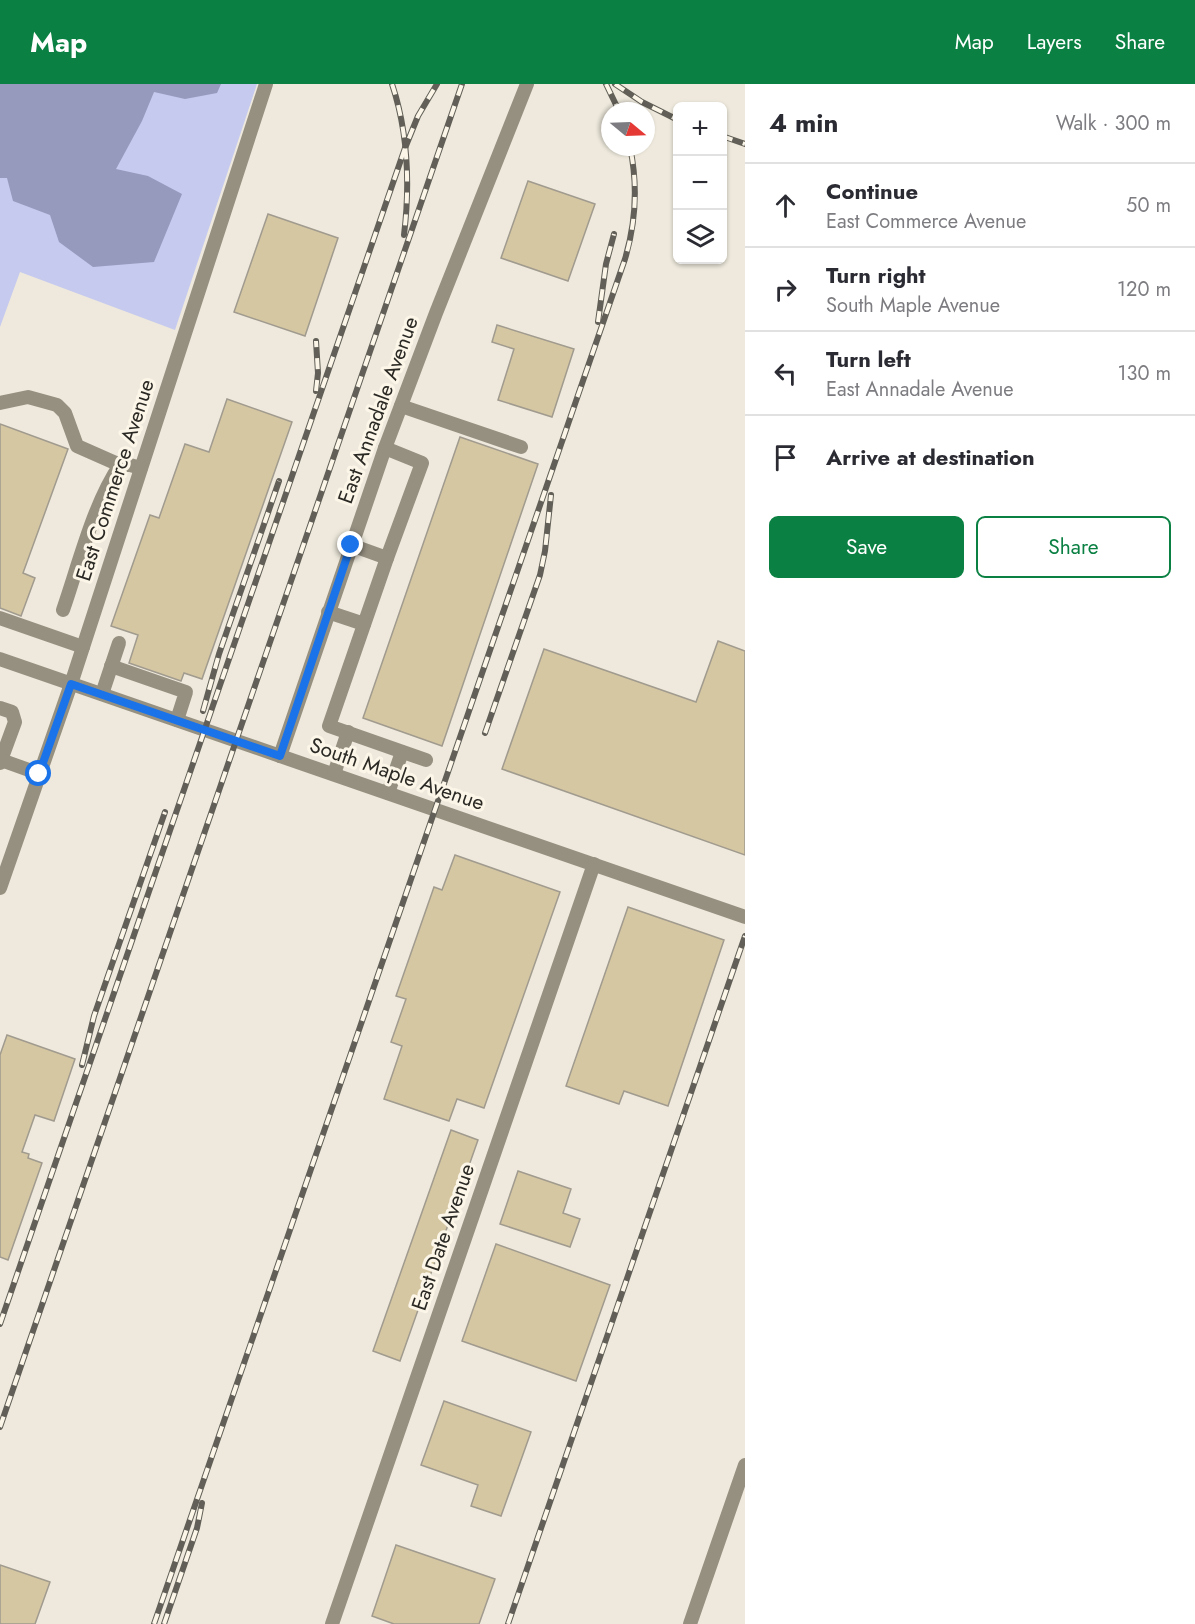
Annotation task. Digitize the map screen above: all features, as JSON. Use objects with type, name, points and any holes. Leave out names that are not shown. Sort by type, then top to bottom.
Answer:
[{"type":"street","name":"East Commerce Avenue","points":[[0,888],[71,684],[266,84]]},
{"type":"street","name":"East Annadale Avenue","points":[[280,756],[385,448],[527,84]]},
{"type":"street","points":[[0,403],[28,397],[57,405],[65,413],[77,446],[120,465],[141,468]]},
{"type":"street","points":[[401,405],[521,447]]},
{"type":"street","points":[[385,448],[422,463],[330,726],[426,760]]},
{"type":"street","points":[[63,610],[108,483],[120,465]]},
{"type":"street","points":[[351,545],[387,558]]},
{"type":"street","points":[[328,612],[364,624]]},
{"type":"street","points":[[0,618],[83,647]]},
{"type":"street","points":[[102,694],[119,643]]},
{"type":"street","name":"South Maple Avenue","points":[[0,659],[745,917]]},
{"type":"street","points":[[111,666],[186,692],[177,720]]},
{"type":"street","points":[[0,708],[12,712],[15,722],[0,762],[39,774]]},
{"type":"street","points":[[334,774],[348,732]]},
{"type":"street","points":[[388,793],[402,752]]},
{"type":"street","name":"East Date Avenue","points":[[332,1624],[594,864]]},
{"type":"street","points":[[690,1624],[745,1465]]},
{"type":"shaded area","points":[[0,84],[257,84],[175,330],[20,272],[0,327]]},
{"type":"shaded area","points":[[0,84],[221,84],[217,93],[185,99],[154,92],[142,121],[116,169],[148,176],[182,194],[154,262],[93,267],[59,242],[50,215],[13,201],[7,178],[0,178]]},
{"type":"building","points":[[528,181],[595,204],[568,281],[501,258]]},
{"type":"building","points":[[268,214],[338,238],[305,336],[234,312]]},
{"type":"building","points":[[497,325],[574,349],[552,417],[498,400],[514,349],[492,342]]},
{"type":"building","points":[[227,399],[292,422],[202,679],[184,673],[181,681],[129,663],[138,635],[111,626],[150,515],[159,518],[185,444],[209,452]]},
{"type":"building","points":[[0,424],[68,449],[23,573],[35,578],[21,616],[0,608]]},
{"type":"building","points":[[460,437],[538,464],[442,746],[363,718]]},
{"type":"building","points":[[718,641],[745,651],[745,855],[502,769],[544,649],[696,702]]},
{"type":"building","points":[[455,855],[560,892],[484,1108],[457,1099],[449,1121],[384,1099],[402,1046],[391,1042],[406,999],[396,996],[434,887],[442,890]]},
{"type":"building","points":[[628,907],[724,940],[668,1106],[624,1091],[619,1104],[566,1086]]},
{"type":"building","points":[[7,1035],[75,1059],[54,1121],[35,1115],[22,1152],[29,1154],[28,1158],[42,1163],[8,1260],[0,1257],[0,1055]]},
{"type":"building","points":[[451,1130],[478,1140],[400,1361],[373,1351]]},
{"type":"building","points":[[518,1171],[571,1189],[563,1213],[580,1219],[570,1247],[500,1224]]},
{"type":"building","points":[[496,1244],[610,1285],[576,1381],[462,1341]]},
{"type":"building","points":[[444,1401],[531,1432],[501,1516],[471,1506],[478,1485],[421,1465]]},
{"type":"building","points":[[396,1545],[495,1579],[479,1624],[394,1624],[372,1616]]},
{"type":"building","points":[[0,1565],[50,1582],[35,1624],[0,1624]]},
{"type":"railway","points":[[392,84],[401,121],[406,159],[407,197],[404,235]]},
{"type":"railway","points":[[0,1324],[405,148],[418,116],[437,84]]},
{"type":"railway","points":[[0,1427],[462,84]]},
{"type":"railway","points":[[606,84],[615,102]]},
{"type":"railway","points":[[615,84],[642,102],[673,118]]},
{"type":"railway","points":[[727,138],[745,144]]},
{"type":"railway","points":[[154,1624],[625,259],[632,231],[635,203],[632,156]]},
{"type":"railway","points":[[598,322],[606,264],[614,234]]},
{"type":"railway","points":[[316,341],[318,373],[316,391]]},
{"type":"railway","points":[[203,711],[219,654],[279,481]]},
{"type":"railway","points":[[485,733],[540,575],[551,495]]},
{"type":"railway","points":[[82,1065],[94,1016],[165,812]]},
{"type":"railway","points":[[508,1624],[745,936]]},
{"type":"railway","points":[[164,1624],[197,1528],[202,1503]]},
{"type":"route","points":[[39,774],[71,684],[280,756],[351,545]]}]
